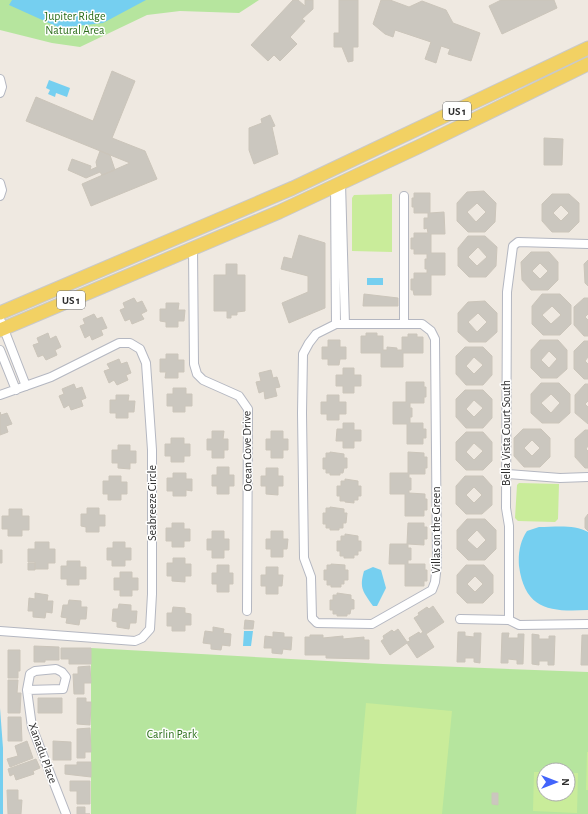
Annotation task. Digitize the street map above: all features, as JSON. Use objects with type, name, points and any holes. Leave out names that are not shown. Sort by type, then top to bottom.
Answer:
[{"type":"main road","name":"US 1","points":[[0,314],[293,188],[588,48]]},
{"type":"main road","points":[[576,70],[580,58],[588,54]]},
{"type":"main road","points":[[505,104],[518,91],[554,74],[561,61]]},
{"type":"main road","name":"US 1","points":[[1,326],[79,296],[279,212],[588,64]]},
{"type":"main road","points":[[279,212],[282,201],[377,155],[389,143]]},
{"type":"main road","points":[[79,296],[111,276],[181,245],[194,230]]},
{"type":"street","points":[[0,79],[2,86],[0,93]]},
{"type":"street","points":[[0,183],[2,190],[0,196]]},
{"type":"street","points":[[338,185],[341,324]]},
{"type":"street","points":[[404,196],[404,324]]},
{"type":"street","name":"Bella Vista Court South","points":[[509,620],[509,526],[506,508],[506,292],[513,246],[518,242],[588,244]]},
{"type":"street","name":"Ocean Cove Drive","points":[[193,248],[194,364],[198,374],[203,380],[211,385],[238,396],[248,409],[247,611]]},
{"type":"street","name":"Villas on the Green","points":[[341,324],[422,324],[431,331],[435,339],[437,564],[435,582],[432,590],[372,624],[317,623],[312,618],[311,577],[304,558],[302,412],[303,354],[316,334],[341,324]]},
{"type":"street","points":[[1,326],[26,386]]},
{"type":"street","name":"Seabreeze Circle","points":[[0,395],[51,377],[121,342],[133,345],[140,349],[144,355],[146,363],[152,450],[152,625],[149,632],[135,640],[0,631]]},
{"type":"street","points":[[0,350],[16,390]]},
{"type":"street","points":[[7,369],[17,364]]},
{"type":"street","points":[[507,474],[560,478],[588,477]]},
{"type":"street","points":[[460,619],[509,620],[519,625],[588,624]]},
{"type":"street","name":"Xanadu Place","points":[[27,690],[63,689],[66,683],[66,677],[62,672],[56,669],[35,671],[30,674],[28,678],[27,690],[32,727],[66,814]]},
{"type":"green space","name":"Jupiter Ridge Natural Area","points":[[0,0],[259,0],[239,13],[180,11],[147,15],[80,47],[52,43],[0,30]]},
{"type":"green space","points":[[392,194],[392,252],[352,251],[352,198],[354,195]]},
{"type":"green space","points":[[519,483],[559,484],[558,519],[555,522],[518,521],[515,518],[517,485]]},
{"type":"green space","name":"Carlin Park","points":[[91,648],[383,664],[588,672],[588,814],[91,814]]},
{"type":"green space","points":[[366,703],[452,711],[442,814],[356,814]]},
{"type":"green space","points":[[587,752],[588,790],[586,790]]},
{"type":"green space","points":[[534,772],[536,772],[536,802],[576,802],[576,773],[578,773],[577,813],[533,811]]},
{"type":"water","points":[[12,0],[146,0],[103,23],[60,28],[9,5]]},
{"type":"water","points":[[49,80],[70,88],[67,97],[56,93],[55,97],[48,94],[50,90],[46,88]]},
{"type":"water","points":[[367,278],[383,278],[383,285],[367,285]]},
{"type":"water","points":[[539,527],[571,527],[583,529],[588,532],[588,610],[551,609],[533,600],[527,592],[522,581],[519,566],[520,548],[527,531]]},
{"type":"water","points":[[373,567],[381,570],[386,588],[377,606],[373,606],[364,593],[362,586],[364,571]]},
{"type":"water","points":[[244,631],[253,631],[251,646],[243,646]]},
{"type":"water","points":[[0,708],[3,748],[3,814],[0,814]]},
{"type":"building","points":[[293,0],[298,0],[305,6],[305,0],[313,0],[313,9],[302,19],[305,21],[290,37],[297,44],[280,61],[274,55],[268,61],[251,45]]},
{"type":"building","points":[[339,0],[358,0],[358,47],[353,47],[353,61],[348,62],[342,47],[334,47],[334,33],[339,33]]},
{"type":"building","points":[[381,0],[390,0],[409,7],[422,1],[446,10],[453,23],[480,33],[471,61],[448,54],[450,49],[441,46],[436,63],[425,59],[431,42],[395,30],[393,37],[385,34],[373,24]]},
{"type":"building","points":[[501,0],[554,0],[557,8],[502,34],[489,6]]},
{"type":"building","points":[[112,71],[135,81],[112,138],[145,151],[157,179],[91,206],[82,184],[130,163],[26,121],[36,97],[93,121]]},
{"type":"building","points":[[270,115],[275,126],[272,127],[278,154],[254,164],[249,150],[249,128],[262,123],[261,119]]},
{"type":"building","points":[[544,138],[563,139],[562,165],[544,165]]},
{"type":"building","points":[[100,151],[110,155],[115,170],[102,175],[100,172],[86,178],[68,170],[72,159],[91,166],[90,170],[97,167],[96,162]]},
{"type":"building","points":[[484,191],[496,203],[495,222],[485,232],[468,232],[457,221],[457,203],[467,192]],"holes":[[[477,203],[486,212],[476,222],[467,212]]]},
{"type":"building","points":[[414,193],[430,193],[430,213],[444,212],[445,234],[431,234],[431,253],[445,253],[445,275],[431,275],[431,295],[414,295],[413,290],[411,290],[411,279],[414,279],[414,273],[427,273],[427,269],[425,269],[425,259],[427,259],[427,254],[414,254],[414,249],[411,249],[411,238],[414,238],[414,233],[428,233],[427,228],[424,229],[424,218],[428,218],[428,213],[414,213],[412,198],[414,198]]},
{"type":"building","points":[[552,194],[569,194],[579,203],[579,222],[569,232],[552,232],[542,221],[542,204]],"holes":[[[561,205],[569,213],[561,221],[553,213]]]},
{"type":"building","points":[[299,235],[325,243],[325,308],[289,323],[282,303],[308,292],[308,276],[281,269],[284,257],[292,259]]},
{"type":"building","points":[[468,236],[485,236],[497,247],[496,266],[486,277],[469,277],[458,266],[458,248]],"holes":[[[478,247],[487,257],[477,266],[468,257]]]},
{"type":"building","points":[[531,252],[549,252],[558,262],[558,280],[548,290],[531,290],[522,280],[521,262]],"holes":[[[540,263],[548,271],[540,279],[532,271]]]},
{"type":"building","points":[[588,260],[588,286],[585,283],[584,264]]},
{"type":"building","points":[[226,264],[237,264],[237,275],[245,275],[245,311],[237,312],[237,315],[231,315],[231,318],[227,318],[227,311],[214,311],[214,275],[226,275]]},
{"type":"building","points":[[364,294],[398,298],[398,306],[363,306]]},
{"type":"building","points":[[542,294],[560,294],[571,305],[571,324],[560,335],[543,335],[532,324],[532,306]],"holes":[[[552,306],[561,315],[551,324],[542,315]]]},
{"type":"building","points":[[134,298],[137,303],[142,301],[147,311],[141,314],[144,319],[132,324],[130,319],[125,321],[120,310],[125,308],[123,303]]},
{"type":"building","points":[[584,298],[588,298],[588,314],[585,317],[588,320],[588,336],[584,336],[574,325],[574,307]]},
{"type":"building","points":[[485,301],[497,313],[497,332],[486,342],[469,342],[458,332],[458,313],[468,302]],"holes":[[[478,313],[487,322],[477,332],[468,322]]]},
{"type":"building","points":[[166,303],[179,303],[178,310],[185,310],[184,321],[178,321],[178,327],[166,327],[166,322],[160,321],[160,309],[166,309]]},
{"type":"building","points":[[94,314],[97,319],[102,317],[107,328],[101,330],[103,335],[92,340],[90,335],[85,338],[80,326],[85,324],[83,319]]},
{"type":"building","points":[[48,333],[50,339],[56,336],[61,347],[55,350],[57,355],[46,360],[43,355],[38,357],[33,345],[39,343],[37,338]]},
{"type":"building","points":[[366,333],[377,333],[377,336],[383,336],[383,350],[387,350],[387,347],[402,350],[402,337],[408,337],[408,334],[417,334],[417,337],[423,337],[423,353],[403,353],[403,367],[381,367],[381,353],[361,353],[361,336],[366,336]]},
{"type":"building","points":[[328,340],[340,340],[340,347],[346,347],[346,359],[340,359],[339,365],[328,365],[328,359],[322,359],[322,347],[328,347]]},
{"type":"building","points":[[540,340],[558,340],[567,350],[567,369],[557,378],[541,378],[531,368],[531,350]],"holes":[[[549,351],[557,359],[549,368],[541,360]]]},
{"type":"building","points":[[584,341],[588,341],[588,357],[585,361],[588,364],[588,379],[584,379],[574,369],[574,351]]},
{"type":"building","points":[[465,347],[483,347],[492,356],[492,375],[483,385],[466,385],[456,374],[456,356]],"holes":[[[474,357],[483,365],[474,374],[466,366]]]},
{"type":"building","points":[[166,354],[178,354],[178,360],[184,360],[184,372],[178,372],[178,378],[165,378],[166,372],[160,372],[160,359],[166,359]]},
{"type":"building","points":[[119,359],[121,364],[127,362],[131,373],[126,375],[128,380],[117,385],[114,380],[109,383],[104,371],[110,369],[107,364]]},
{"type":"building","points":[[343,368],[354,368],[354,375],[361,375],[361,386],[354,386],[354,393],[343,393],[343,386],[336,386],[336,375],[343,375]]},
{"type":"building","points":[[271,370],[273,378],[277,377],[280,387],[275,388],[277,396],[265,399],[264,391],[259,393],[256,382],[261,381],[259,373]]},
{"type":"building","points":[[406,382],[424,382],[424,387],[426,387],[426,397],[424,397],[424,403],[410,403],[410,408],[412,408],[412,417],[410,417],[410,423],[423,423],[423,429],[426,429],[426,438],[423,438],[423,444],[407,444],[407,424],[393,424],[393,402],[406,402]]},
{"type":"building","points":[[541,383],[559,383],[570,394],[570,413],[559,423],[542,423],[531,413],[531,394]],"holes":[[[551,394],[560,403],[551,413],[541,403]]]},
{"type":"building","points":[[74,384],[76,389],[82,387],[86,398],[81,400],[83,406],[71,410],[69,405],[64,408],[59,396],[64,394],[62,389]]},
{"type":"building","points":[[585,384],[588,384],[588,401],[585,404],[588,407],[588,424],[575,413],[575,395]]},
{"type":"building","points":[[173,388],[186,388],[186,394],[192,394],[192,406],[185,406],[185,412],[173,412],[173,406],[167,406],[167,394],[173,394]]},
{"type":"building","points":[[465,390],[483,390],[492,399],[492,418],[483,428],[466,428],[456,417],[456,399]],"holes":[[[474,400],[483,408],[474,417],[466,409]]]},
{"type":"building","points":[[116,395],[129,395],[128,401],[135,401],[134,412],[128,412],[128,418],[116,418],[116,413],[110,413],[110,400],[116,400]]},
{"type":"building","points":[[327,395],[339,395],[339,402],[346,402],[346,414],[339,414],[339,420],[327,420],[327,414],[321,414],[321,402],[327,402]]},
{"type":"building","points":[[0,412],[1,415],[7,413],[12,424],[6,426],[8,432],[0,435]]},
{"type":"building","points":[[343,423],[354,423],[354,430],[361,430],[361,441],[354,441],[354,448],[343,448],[343,441],[336,441],[337,429],[343,429]]},
{"type":"building","points":[[523,429],[541,429],[550,438],[550,457],[540,467],[524,467],[514,456],[514,438]],"holes":[[[532,440],[540,448],[532,456],[524,448]]]},
{"type":"building","points":[[585,430],[588,430],[588,446],[586,449],[588,451],[588,468],[585,468],[575,457],[575,439]]},
{"type":"building","points":[[212,431],[224,431],[223,439],[228,439],[228,450],[224,450],[224,458],[212,458],[212,450],[207,450],[207,439],[212,439]]},
{"type":"building","points":[[271,431],[283,431],[283,439],[288,439],[288,450],[283,450],[283,458],[271,458],[271,450],[266,450],[266,439],[271,439]]},
{"type":"building","points":[[466,432],[483,432],[492,442],[492,461],[483,470],[466,470],[456,460],[456,442]],"holes":[[[474,443],[483,451],[474,460],[466,452]]]},
{"type":"building","points":[[171,438],[184,438],[184,444],[190,444],[190,456],[184,456],[184,462],[171,462],[171,456],[165,456],[165,444],[171,444]]},
{"type":"building","points":[[118,445],[130,445],[130,451],[136,451],[136,463],[130,463],[130,469],[118,468],[118,463],[112,463],[112,450],[118,450]]},
{"type":"building","points":[[330,452],[344,454],[344,458],[347,458],[347,468],[344,468],[343,473],[340,473],[340,475],[330,475],[330,473],[326,473],[326,469],[323,469],[323,458],[326,458],[326,453]]},
{"type":"building","points":[[408,452],[424,453],[424,457],[427,457],[427,468],[425,468],[425,474],[409,474],[409,478],[411,478],[411,490],[409,490],[409,493],[425,494],[425,499],[427,499],[427,510],[424,510],[424,516],[405,516],[405,494],[390,494],[390,473],[408,473]]},
{"type":"building","points":[[217,467],[229,467],[229,475],[234,475],[234,486],[229,486],[229,494],[217,494],[217,486],[212,486],[212,475],[217,475]]},
{"type":"building","points":[[266,468],[278,468],[278,476],[283,476],[283,486],[278,486],[278,495],[266,494],[266,486],[261,486],[261,476],[266,476]]},
{"type":"building","points":[[173,473],[186,473],[186,479],[192,479],[192,491],[186,490],[186,496],[173,496],[173,491],[167,491],[167,478],[173,478]]},
{"type":"building","points":[[109,476],[121,476],[121,482],[127,482],[127,494],[121,494],[121,500],[108,500],[108,494],[103,494],[103,481],[109,481]]},
{"type":"building","points":[[465,476],[483,476],[492,486],[492,505],[482,514],[466,514],[456,504],[456,486]],"holes":[[[474,487],[482,495],[474,503],[466,495]]]},
{"type":"building","points":[[345,479],[358,481],[358,486],[361,486],[361,496],[358,496],[358,500],[354,500],[354,503],[340,501],[340,496],[337,496],[337,486],[341,486],[341,481],[345,481]]},
{"type":"building","points":[[330,507],[344,509],[344,513],[347,513],[346,523],[343,523],[343,528],[339,528],[339,530],[330,530],[330,528],[326,528],[326,524],[323,524],[323,513],[326,513],[326,508]]},
{"type":"building","points":[[87,508],[99,508],[99,515],[105,515],[105,526],[99,526],[99,532],[86,532],[86,527],[81,526],[81,514],[87,514]]},
{"type":"building","points":[[9,509],[22,509],[22,516],[29,516],[29,530],[22,530],[22,536],[8,536],[8,529],[2,529],[2,516],[9,516]]},
{"type":"building","points":[[588,514],[588,531],[585,528],[585,518]]},
{"type":"building","points":[[467,519],[485,519],[496,530],[496,549],[485,560],[468,560],[457,549],[457,530]],"holes":[[[477,530],[486,540],[477,549],[467,540]]]},
{"type":"building","points":[[172,523],[184,523],[184,529],[190,529],[190,541],[184,541],[184,547],[172,547],[172,541],[166,541],[166,528],[172,528]]},
{"type":"building","points":[[408,523],[424,523],[424,527],[427,527],[427,539],[424,539],[424,545],[408,544],[408,548],[411,548],[411,560],[408,560],[408,564],[425,564],[425,570],[427,570],[427,581],[424,581],[424,586],[405,586],[405,564],[389,564],[390,544],[407,544]]},
{"type":"building","points":[[212,531],[224,531],[224,539],[229,539],[229,550],[224,550],[224,558],[212,558],[212,550],[207,550],[207,539],[212,539]]},
{"type":"building","points":[[271,531],[283,531],[283,539],[288,539],[287,549],[283,549],[283,557],[271,557],[271,549],[266,549],[266,539],[271,539]]},
{"type":"building","points":[[345,534],[358,536],[358,541],[361,541],[361,551],[358,551],[358,555],[354,555],[354,558],[344,558],[344,556],[340,556],[340,551],[337,551],[337,541],[341,541],[341,536],[345,536]]},
{"type":"building","points":[[35,542],[49,542],[49,549],[55,549],[55,563],[48,563],[48,569],[35,569],[35,562],[28,562],[28,549],[35,549]]},
{"type":"building","points":[[113,542],[125,542],[125,548],[131,548],[131,560],[125,560],[125,566],[112,566],[112,560],[107,560],[107,548],[113,548]]},
{"type":"building","points":[[0,550],[2,550],[2,563],[0,563]]},
{"type":"building","points":[[173,558],[185,558],[185,564],[191,564],[191,576],[185,576],[185,582],[172,581],[172,576],[167,576],[167,563],[173,563]]},
{"type":"building","points":[[67,561],[80,561],[80,567],[86,567],[86,579],[79,579],[79,585],[67,585],[67,579],[61,579],[61,566],[67,566]]},
{"type":"building","points":[[28,563],[35,563],[35,570],[28,570]]},
{"type":"building","points":[[217,565],[229,565],[229,573],[233,573],[233,584],[229,584],[229,592],[217,592],[217,584],[212,584],[212,573],[217,573]]},
{"type":"building","points":[[327,565],[345,565],[345,570],[348,570],[348,580],[344,580],[344,584],[341,584],[341,587],[331,587],[331,585],[327,585],[327,580],[324,580],[324,570],[327,570]]},
{"type":"building","points":[[466,565],[484,565],[493,575],[493,593],[483,603],[467,603],[457,593],[457,575]],"holes":[[[475,576],[483,584],[475,592],[467,584]]]},
{"type":"building","points":[[266,567],[278,567],[278,575],[283,575],[282,586],[278,586],[278,594],[266,594],[266,586],[261,586],[261,575],[266,575]]},
{"type":"building","points":[[120,572],[132,572],[132,578],[138,578],[138,590],[132,590],[132,596],[120,596],[120,590],[114,590],[114,578],[120,578]]},
{"type":"building","points":[[35,593],[48,595],[47,601],[53,601],[52,613],[46,612],[45,618],[33,617],[33,611],[28,611],[29,598],[35,599]]},
{"type":"building","points":[[337,593],[351,595],[351,599],[354,600],[354,609],[351,609],[350,614],[347,614],[347,616],[337,616],[337,614],[333,614],[333,610],[330,610],[330,600],[333,600],[333,595],[337,595]]},
{"type":"building","points":[[69,600],[81,601],[81,607],[87,607],[86,619],[80,619],[79,625],[66,623],[67,618],[61,617],[63,605],[68,605]]},
{"type":"building","points":[[119,604],[131,605],[131,611],[137,611],[136,623],[130,623],[129,629],[117,627],[117,622],[112,621],[113,609],[118,609]]},
{"type":"building","points":[[433,606],[444,622],[426,634],[434,647],[417,658],[407,643],[390,655],[381,641],[384,639],[383,636],[392,630],[394,632],[398,629],[407,642],[410,641],[409,638],[419,632],[420,634],[423,632],[414,618],[419,615],[418,613],[427,607],[429,609]]},
{"type":"building","points":[[173,607],[185,608],[185,613],[191,614],[191,625],[185,625],[185,631],[172,631],[172,626],[167,626],[167,613],[172,613]]},
{"type":"building","points":[[245,620],[254,621],[253,629],[244,629]]},
{"type":"building","points":[[213,627],[224,629],[223,633],[231,634],[230,646],[222,645],[221,650],[211,649],[211,644],[203,643],[205,631],[213,632]]},
{"type":"building","points":[[273,632],[284,633],[284,637],[292,637],[291,650],[283,649],[282,654],[272,653],[272,648],[264,648],[265,636],[273,637]]},
{"type":"building","points":[[458,632],[465,632],[465,636],[474,637],[474,633],[481,633],[480,663],[474,662],[474,658],[465,658],[465,662],[457,662]]},
{"type":"building","points":[[502,633],[509,633],[508,638],[518,638],[518,634],[524,634],[523,664],[517,664],[517,660],[508,659],[508,663],[501,663]]},
{"type":"building","points":[[532,634],[539,635],[539,639],[549,639],[549,636],[555,636],[554,665],[548,665],[548,661],[539,661],[539,665],[532,664]]},
{"type":"building","points":[[310,635],[323,635],[323,638],[343,636],[343,639],[364,637],[364,640],[369,640],[369,659],[326,658],[326,655],[305,655],[305,637],[310,637]]},
{"type":"building","points":[[582,635],[588,635],[588,665],[581,665]]},
{"type":"building","points":[[34,646],[59,647],[59,660],[34,662]]},
{"type":"building","points":[[61,648],[91,648],[91,664],[69,664],[69,659],[61,659]]},
{"type":"building","points":[[8,650],[20,650],[20,671],[18,671],[18,678],[8,678]]},
{"type":"building","points":[[90,666],[91,683],[84,683],[84,694],[74,694],[73,674],[78,674],[78,667]]},
{"type":"building","points":[[8,680],[18,680],[17,693],[21,693],[20,713],[8,713]]},
{"type":"building","points":[[38,698],[62,698],[62,713],[38,713]]},
{"type":"building","points":[[77,698],[86,698],[86,702],[91,702],[90,725],[77,724]]},
{"type":"building","points":[[8,717],[21,717],[22,741],[8,741]]},
{"type":"building","points":[[90,728],[91,752],[85,752],[85,758],[77,758],[77,729]]},
{"type":"building","points":[[27,741],[33,758],[10,767],[7,759],[18,756],[15,746]]},
{"type":"building","points":[[53,741],[71,742],[71,760],[53,760]]},
{"type":"building","points":[[36,759],[40,768],[33,771],[34,774],[16,780],[14,774],[10,776],[8,769]]},
{"type":"building","points":[[77,762],[91,762],[91,777],[65,774],[65,765],[77,765]]},
{"type":"building","points":[[70,781],[90,781],[90,804],[77,804],[77,791],[70,791]]},
{"type":"building","points":[[7,790],[18,790],[18,800],[22,800],[21,814],[8,814]]},
{"type":"building","points":[[492,793],[498,793],[498,805],[492,804]]},
{"type":"building","points":[[77,807],[85,807],[85,814],[77,814]]}]
